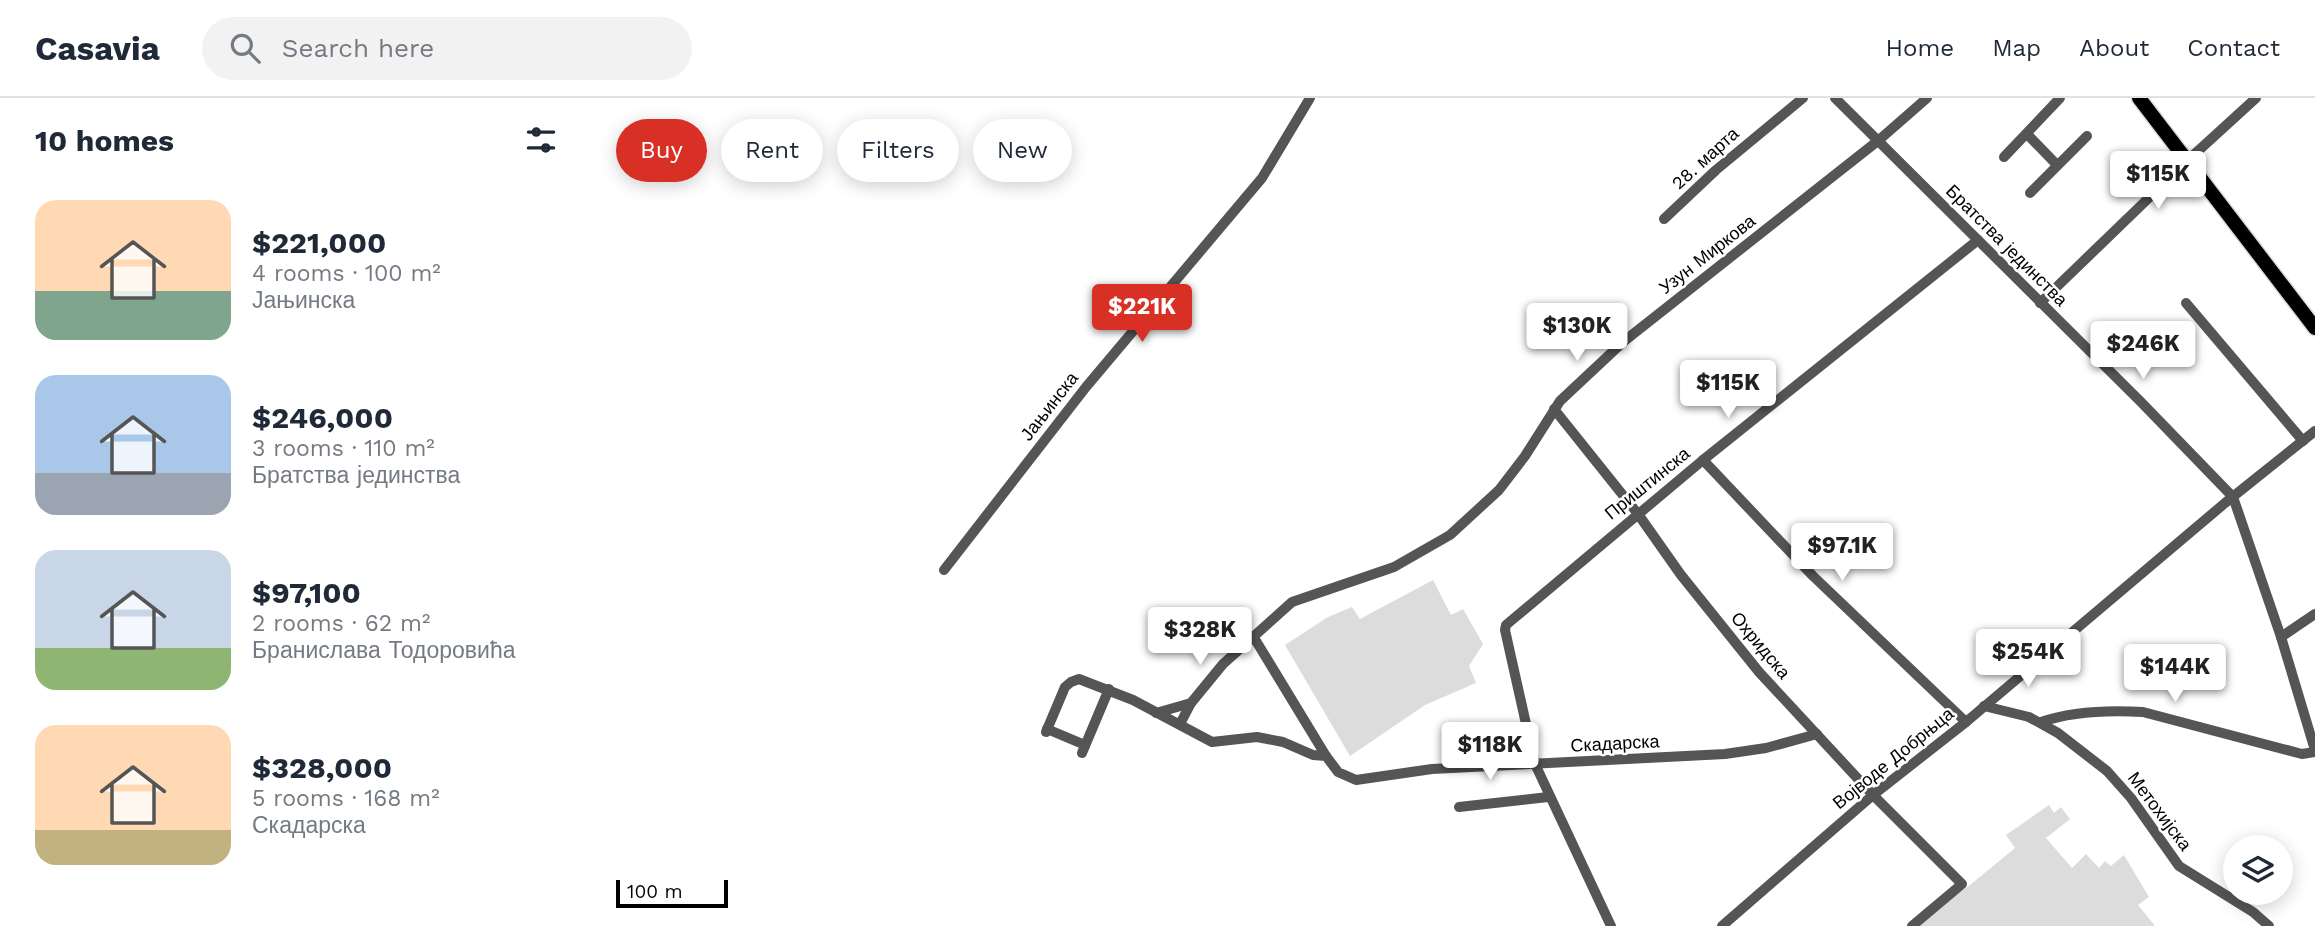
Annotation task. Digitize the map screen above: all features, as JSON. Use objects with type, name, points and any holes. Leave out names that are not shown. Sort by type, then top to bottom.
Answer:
[{"type":"main road","points":[[2139,98],[2315,328]]},
{"type":"street","name":"Јањинска","points":[[944,570],[1086,387],[1255,187],[1310,98]]},
{"type":"street","name":"28. марта","points":[[1664,219],[1716,170],[1803,98]]},
{"type":"street","name":"Братства јединства","points":[[1835,98],[2158,419],[2232,497],[2313,731],[2315,751]]},
{"type":"street","name":"Узун Миркова","points":[[1180,724],[1191,703],[1223,664],[1292,602],[1394,567],[1450,535],[1499,490],[1525,456],[1554,409],[1623,342],[1879,140],[1927,98]]},
{"type":"street","points":[[2004,157],[2060,98]]},
{"type":"street","points":[[2040,303],[2256,98]]},
{"type":"street","points":[[2027,134],[2057,165]]},
{"type":"street","points":[[2030,193],[2087,136]]},
{"type":"street","name":"Приштинска","points":[[1535,764],[1506,625],[1703,460],[1978,240]]},
{"type":"street","points":[[2186,303],[2303,441]]},
{"type":"street","name":"Охридска","points":[[1554,409],[1759,672],[1873,795],[1962,884],[1912,926]]},
{"type":"street","name":"Војводе Добрњца","points":[[1722,926],[1873,795],[1966,722],[2232,497],[2315,431]]},
{"type":"street","points":[[1703,460],[1822,586],[1966,722]]},
{"type":"street","points":[[2281,638],[2315,614]]},
{"type":"street","points":[[1253,636],[1326,756]]},
{"type":"street","name":"Скадарска","points":[[1109,689],[1084,749],[1047,731],[1065,687],[1071,681],[1079,679],[1109,689],[1212,742],[1257,737],[1283,742],[1314,755],[1326,756],[1338,772],[1356,780],[1432,769],[1725,754],[1766,748],[1817,734]]},
{"type":"street","points":[[1156,713],[1191,703]]},
{"type":"street","name":"Метохијска","points":[[1984,706],[2041,722],[2107,771],[2131,798],[2179,866],[2253,912],[2269,926]]},
{"type":"street","points":[[2041,722],[2057,717],[2118,710],[2143,712],[2302,754],[2315,751]]},
{"type":"street","points":[[1535,764],[1548,797],[1611,926]]},
{"type":"street","points":[[1459,807],[1548,797]]},
{"type":"shaded area","points":[[1433,580],[1451,615],[1463,609],[1483,644],[1469,666],[1476,683],[1425,705],[1350,756],[1285,645],[1328,617],[1352,607],[1360,619]]},
{"type":"shaded area","points":[[2049,805],[2054,813],[2061,807],[2070,819],[2046,838],[2072,868],[2086,854],[2099,868],[2105,861],[2111,866],[2124,855],[2149,897],[2138,905],[2155,926],[1916,926],[2015,848],[2006,835]]}]
